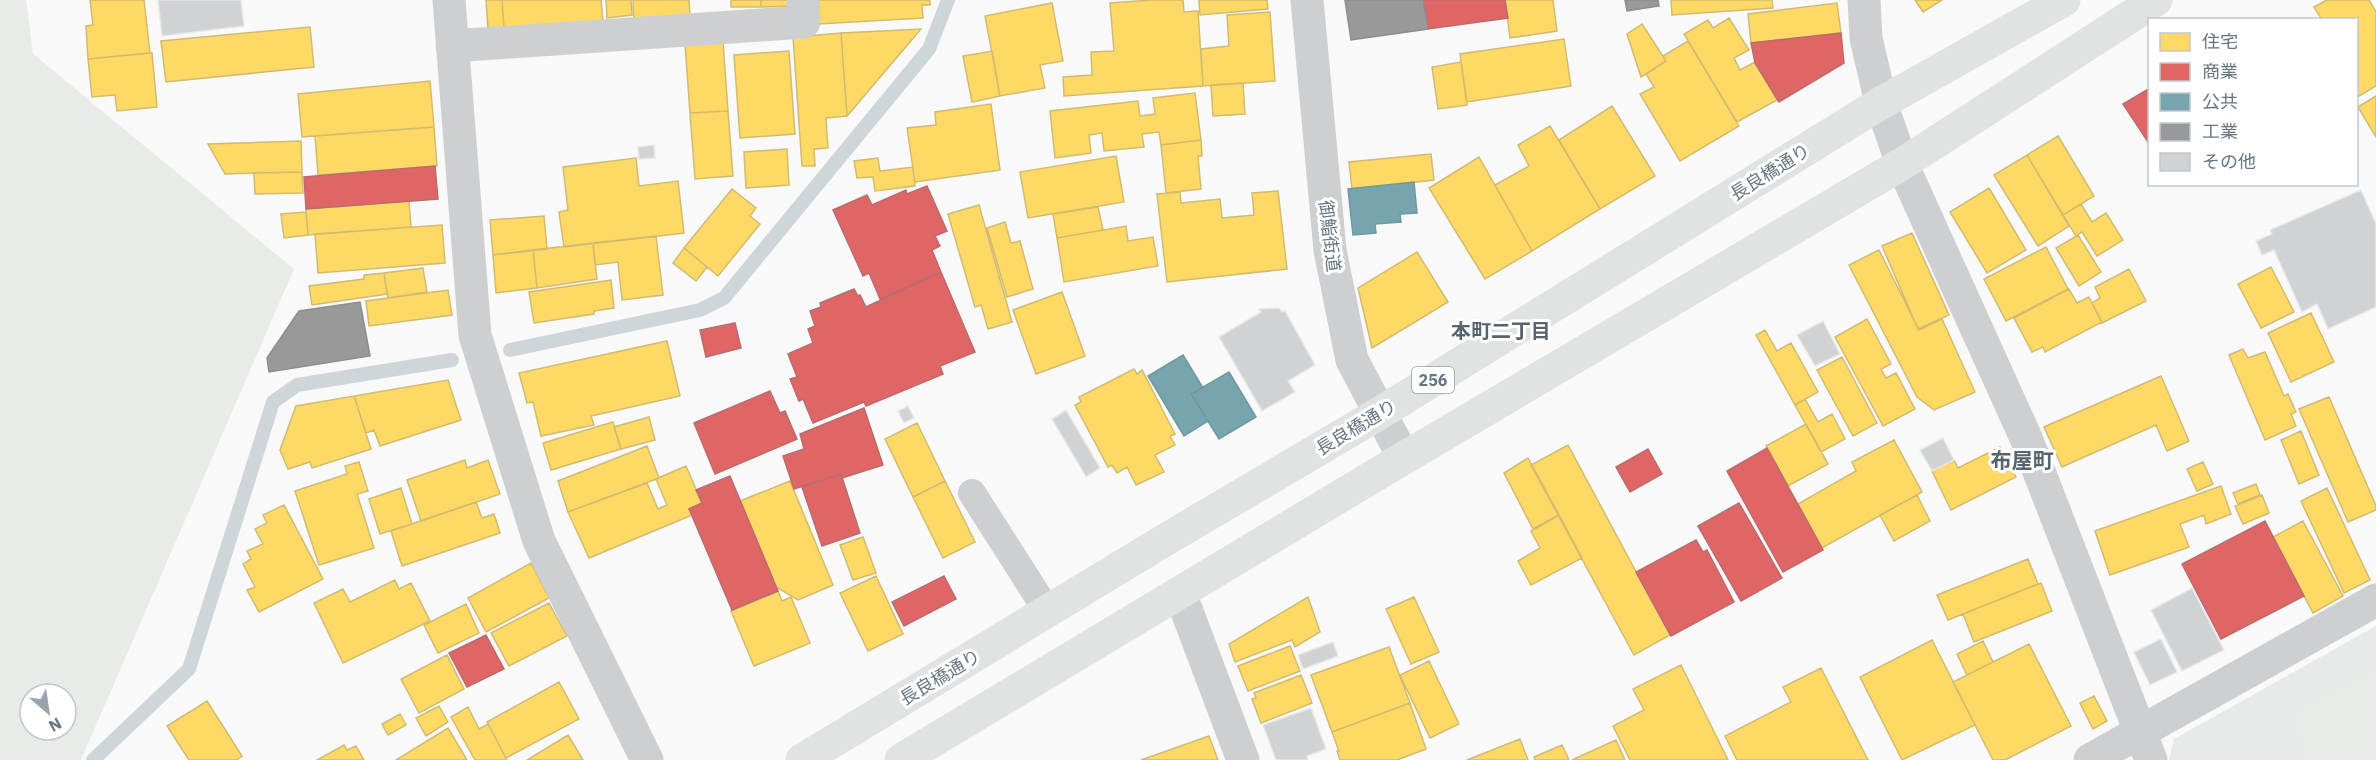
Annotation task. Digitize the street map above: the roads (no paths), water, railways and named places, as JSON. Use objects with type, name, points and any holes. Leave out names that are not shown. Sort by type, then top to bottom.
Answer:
[{"type":"highway","name":"長良橋通り","points":[[802,760],[1165,540],[1380,414],[1881,103],[2064,0]]},
{"type":"highway","points":[[900,760],[1404,458],[1902,164],[2156,0]]},
{"type":"street","points":[[449,0],[475,335],[539,541],[647,760]]},
{"type":"street","points":[[452,46],[804,22],[803,0]]},
{"type":"street","name":"御鮨街道","points":[[1307,0],[1330,250],[1352,360],[1404,458]]},
{"type":"street","points":[[1864,0],[1866,38],[1881,103],[1902,164],[2026,438],[2146,746]]},
{"type":"street","points":[[1180,593],[1243,760]]},
{"type":"street","points":[[2090,760],[2146,746],[2376,600]]},
{"type":"lane","points":[[972,493],[1048,612]]},
{"type":"waterway","points":[[510,350],[700,310],[724,298],[929,49],[948,0]]},
{"type":"waterway","points":[[93,760],[189,669],[273,402],[297,385],[452,360]]},
{"type":"district","name":"本町二丁目","points":[[1501,330]]},
{"type":"district","name":"布屋町","points":[[2022,460]]}]
